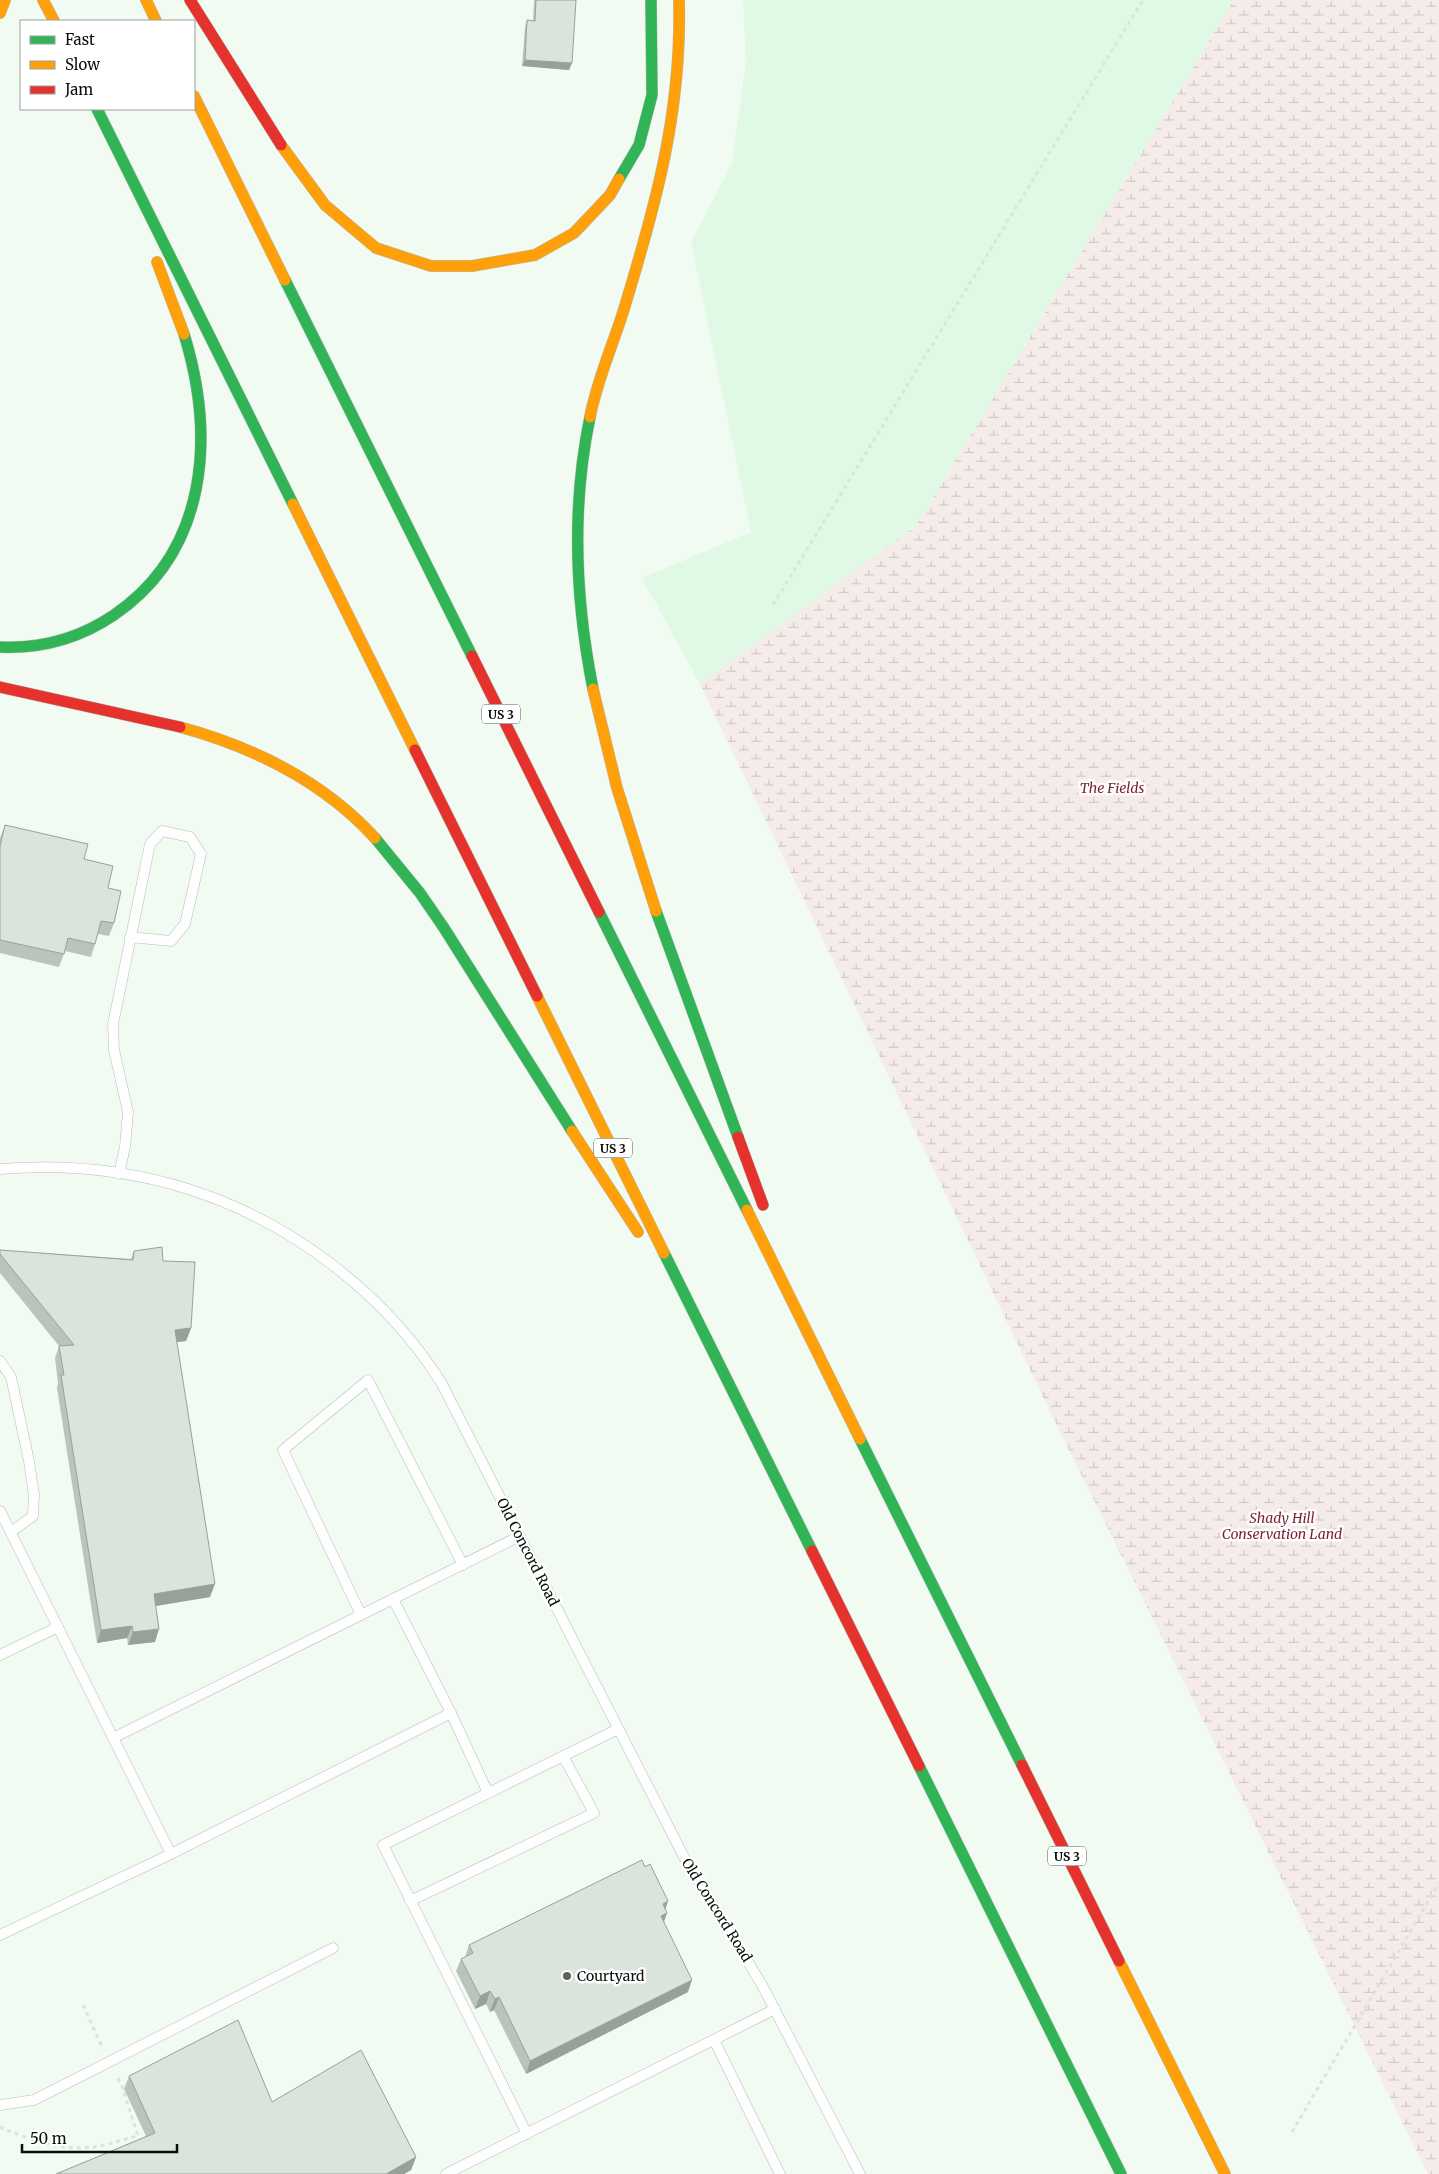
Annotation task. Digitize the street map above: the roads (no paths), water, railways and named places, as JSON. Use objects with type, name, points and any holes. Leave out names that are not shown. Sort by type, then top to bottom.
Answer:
[{"type":"main road","points":[[0,13],[5,0]]},
{"type":"main road","points":[[43,0],[53,20]]},
{"type":"main road","points":[[146,0],[156,20]]},
{"type":"main road","points":[[190,0],[288,156],[326,205],[376,248],[431,266],[472,266],[535,254],[574,232],[610,195],[639,145],[652,95],[651,0]]},
{"type":"main road","points":[[679,0],[681,27],[675,117],[647,230],[588,423],[578,511],[578,581],[589,667],[610,762],[644,879],[768,1221]]},
{"type":"main road","name":"US 3","points":[[195,98],[809,1331],[1225,2174]]},
{"type":"main road","name":"US 3","points":[[98,110],[1121,2174]]},
{"type":"main road","points":[[104,122],[146,234]]},
{"type":"main road","points":[[0,647],[37,646],[70,638],[105,622],[146,590],[173,554],[186,527],[197,488],[201,444],[200,405],[188,345],[153,252]]},
{"type":"main road","points":[[0,688],[192,730],[252,753],[293,773],[337,803],[368,830],[400,866],[434,914],[711,1347]]},
{"type":"main road","points":[[775,1239],[809,1331]]},
{"type":"lane","points":[[119,1174],[128,1127],[125,1096],[114,1050],[114,1010],[150,844],[162,831],[190,838],[201,854],[185,924],[171,940],[130,938]]},
{"type":"lane","name":"Old Concord Road","points":[[0,1169],[61,1167],[119,1174],[188,1189],[247,1214],[309,1249],[364,1292],[388,1314],[426,1358],[446,1391],[696,1880],[732,1935],[775,2009],[860,2174]]},
{"type":"lane","points":[[0,1360],[11,1377],[29,1461],[34,1495],[33,1516],[10,1532]]},
{"type":"lane","points":[[361,1615],[283,1450],[368,1380],[463,1565]]},
{"type":"lane","points":[[0,1511],[172,1854]]},
{"type":"lane","points":[[114,1738],[520,1536]]},
{"type":"lane","points":[[393,1600],[451,1713],[488,1793]]},
{"type":"lane","points":[[0,1655],[58,1627]]},
{"type":"lane","points":[[0,1935],[172,1854],[451,1713]]},
{"type":"lane","points":[[527,2134],[383,1845],[618,1729]]},
{"type":"lane","points":[[410,1901],[594,1813],[563,1756]]},
{"type":"lane","points":[[0,2105],[34,2100],[333,1948]]},
{"type":"lane","points":[[446,2174],[775,2009]]},
{"type":"lane","points":[[714,2040],[780,2174]]},
{"type":"place","name":"Courtyard","points":[[567,1976]]},
{"type":"park label","name":"The Fields","points":[[1112,788]]},
{"type":"park label","name":"Shady Hill Conservation Land","points":[[1282,1526]]}]
